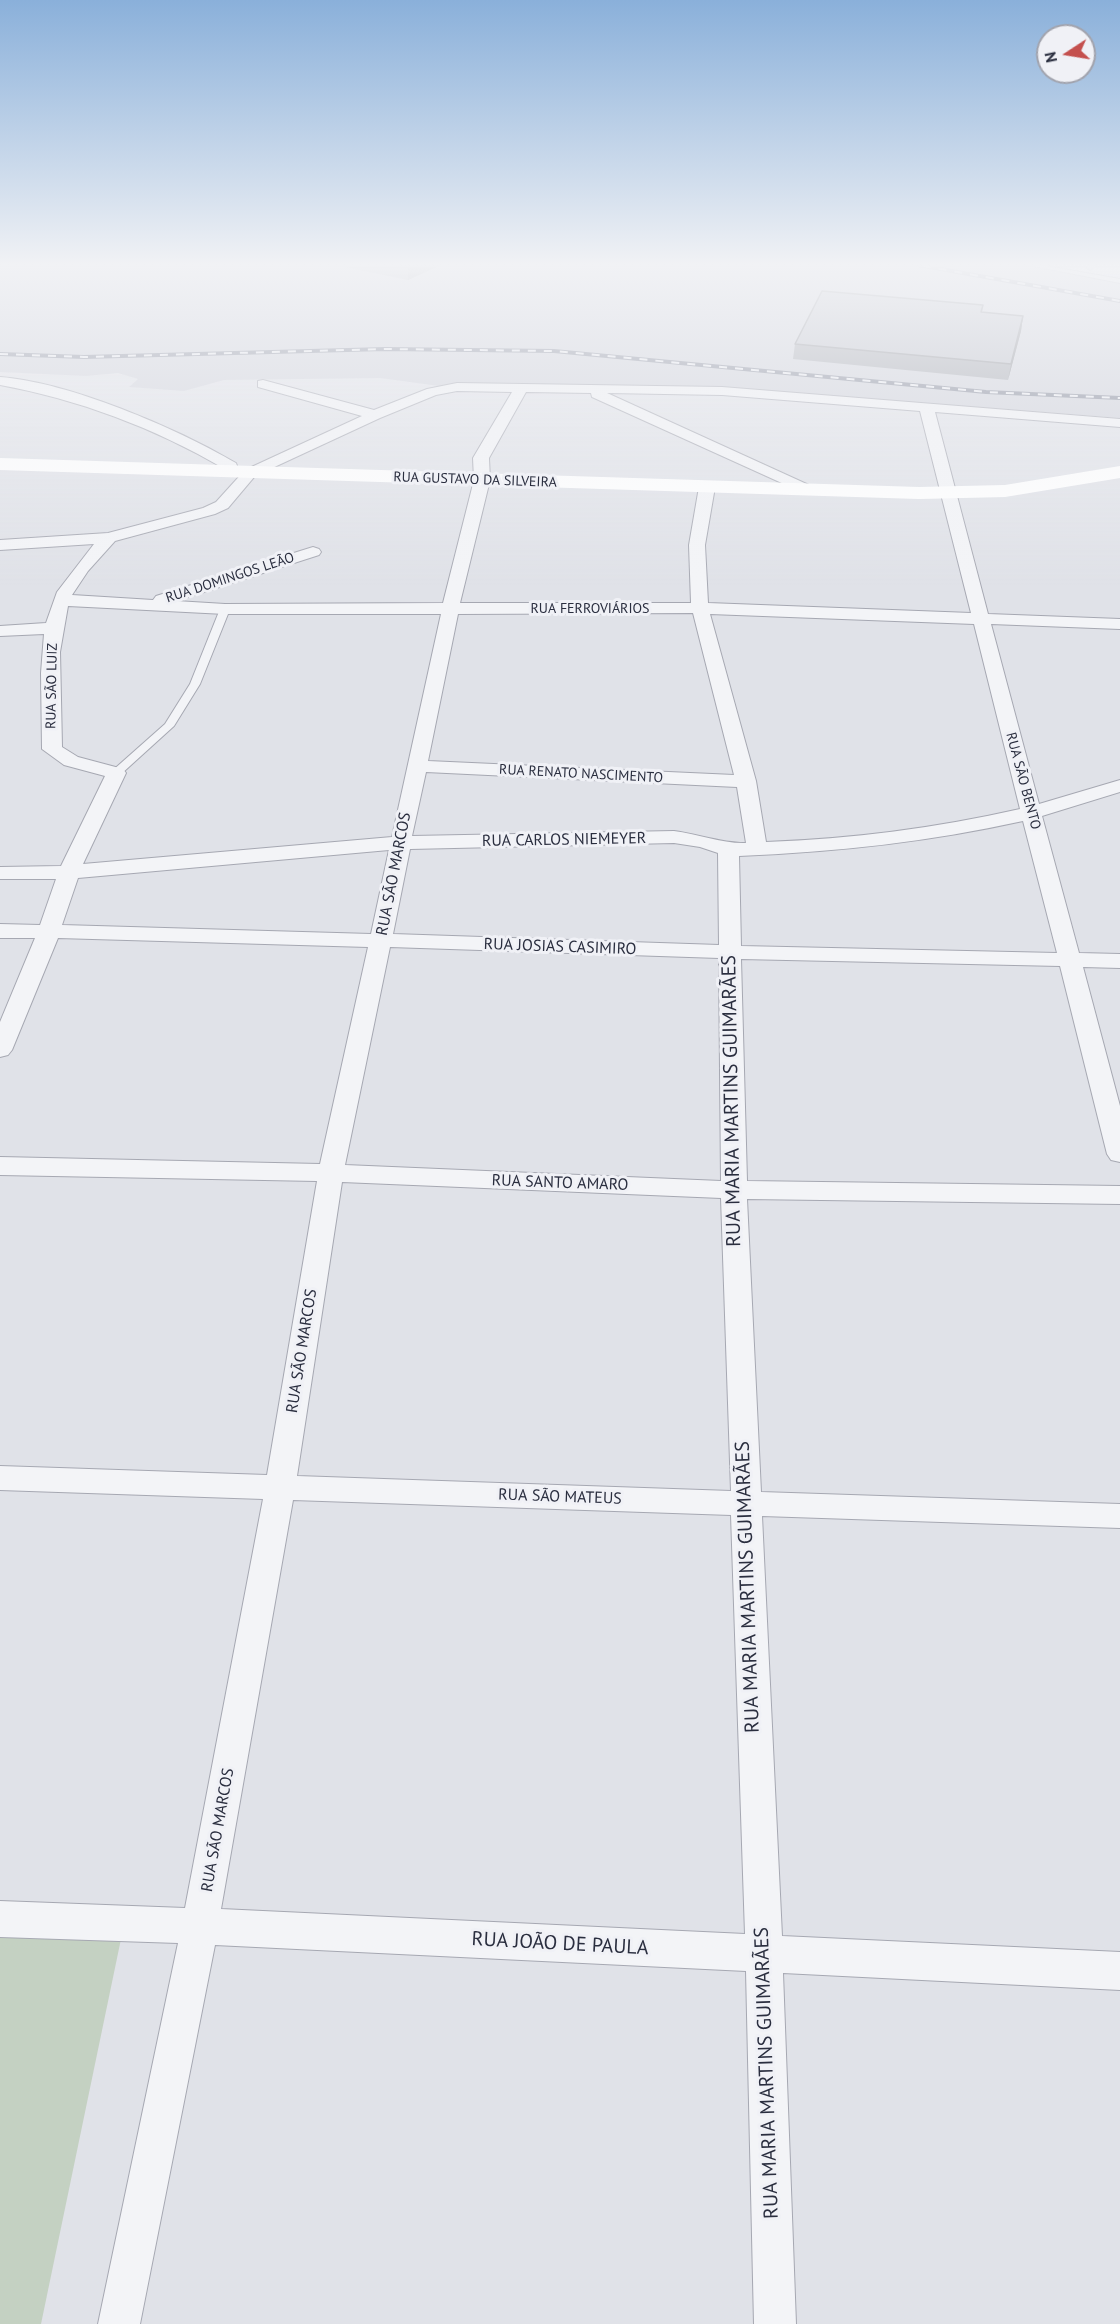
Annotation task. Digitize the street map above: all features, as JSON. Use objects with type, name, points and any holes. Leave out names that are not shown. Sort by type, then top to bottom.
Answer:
[{"type":"main road","name":"RUA GUSTAVO DA SILVEIRA","points":[[950,493],[1120,461]]},
{"type":"main road","name":"RUA GUSTAVO DA SILVEIRA","points":[[0,464],[950,493],[1005,491],[1120,472]]},
{"type":"street","points":[[1,381],[60,393],[193,444],[240,472]]},
{"type":"street","points":[[263,384],[375,415]]},
{"type":"street","points":[[0,545],[110,538],[216,508],[230,497],[240,472],[432,392],[457,387],[520,390],[722,391],[1120,423]]},
{"type":"street","name":"RUA SÃO MARCOS","points":[[118,2324],[200,1926],[280,1488],[331,1173],[381,942],[399,843],[450,609],[482,480],[482,458],[520,390]]},
{"type":"street","points":[[589,390],[806,489]]},
{"type":"street","name":"RUA SÃO BENTO","points":[[926,407],[1120,1154]]},
{"type":"street","name":"RUA MARIA MARTINS GUIMARÃES","points":[[707,487],[697,545],[700,608],[746,782],[743,849],[728,952],[744,1502],[764,1955],[775,2324]]},
{"type":"street","name":"RUA SÃO LUIZ","points":[[110,538],[97,550],[61,600],[53,628],[52,749],[71,761],[116,773]]},
{"type":"street","name":"RUA DOMINGOS LEÃO","points":[[147,605],[313,552]]},
{"type":"street","name":"RUA FERROVIÁRIOS","points":[[61,600],[225,609],[700,608],[979,616],[1120,624]]},
{"type":"street","points":[[0,631],[53,628]]},
{"type":"street","name":"RUA RENATO NASCIMENTO","points":[[417,766],[746,782]]},
{"type":"street","points":[[0,1050],[49,932],[69,872],[116,773]]},
{"type":"street","name":"RUA CARLOS NIEMEYER","points":[[0,873],[69,872],[399,843],[674,837],[743,849],[827,846],[965,828],[1031,813],[1120,786]]},
{"type":"street","name":"RUA JOSIAS CASIMIRO","points":[[0,932],[1120,961]]},
{"type":"street","name":"RUA SANTO AMARO","points":[[0,1166],[331,1173],[734,1190],[1120,1195]]},
{"type":"street","name":"RUA SÃO MATEUS","points":[[0,1478],[1120,1516]]},
{"type":"street","name":"RUA JOÃO DE PAULA","points":[[0,1919],[200,1926],[1120,1971]]},
{"type":"lane","points":[[116,773],[169,726],[195,684],[225,609]]},
{"type":"shaded area","points":[[1120,371],[1120,418],[753,390],[439,386],[380,378],[224,380],[184,391],[129,387],[138,379],[118,373],[86,376],[0,372]]},
{"type":"green space","points":[[0,1934],[121,1939],[41,2324],[0,2324]]},
{"type":"railway","points":[[770,371],[986,392],[1120,398]]}]
